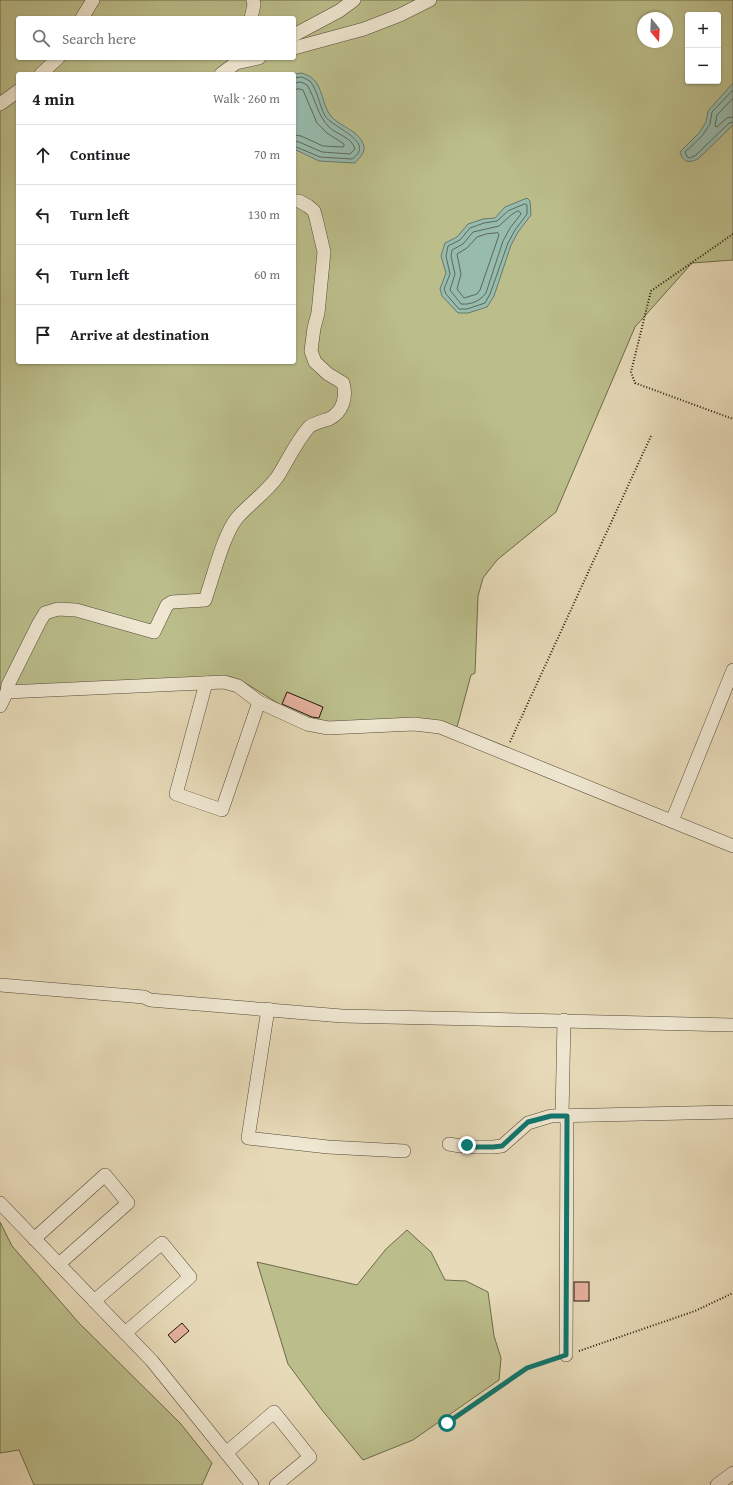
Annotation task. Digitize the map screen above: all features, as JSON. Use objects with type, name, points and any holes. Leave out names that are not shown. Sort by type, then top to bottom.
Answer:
[{"type":"street","points":[[83,16],[93,0]]},
{"type":"street","points":[[251,16],[254,5],[253,0]]},
{"type":"street","points":[[296,34],[340,11],[354,0]]},
{"type":"street","points":[[296,47],[364,29],[400,15],[430,0]]},
{"type":"street","points":[[43,72],[56,60]]},
{"type":"street","points":[[224,72],[240,60]]},
{"type":"street","points":[[232,72],[241,60]]},
{"type":"street","points":[[0,104],[16,92]]},
{"type":"street","points":[[0,706],[7,692],[8,685],[38,623],[46,614],[58,609],[76,610],[154,632],[167,604],[172,602],[205,600],[227,536],[237,518],[277,477],[311,426],[330,418],[338,412],[345,399],[345,389],[343,383],[328,374],[315,362],[310,351],[318,313],[324,252],[314,211],[304,204],[296,202]]},
{"type":"street","points":[[672,821],[733,670]]},
{"type":"street","points":[[7,692],[224,682],[238,686],[259,702],[307,724],[328,728],[414,724],[440,727],[505,752],[733,846]]},
{"type":"street","points":[[206,683],[176,794],[222,810],[259,702]]},
{"type":"street","points":[[0,985],[144,997],[150,1000],[342,1016],[733,1024]]},
{"type":"street","points":[[268,1009],[248,1138],[328,1147],[404,1151]]},
{"type":"street","points":[[564,1020],[566,1355]]},
{"type":"street","points":[[449,1144],[460,1146],[467,1145],[468,1147],[502,1146],[528,1122],[551,1116],[733,1112]]},
{"type":"street","points":[[34,1239],[105,1175],[128,1203],[59,1264]]},
{"type":"street","points":[[0,1203],[152,1361],[252,1485]]},
{"type":"street","points":[[94,1301],[162,1244],[190,1277],[125,1333]]},
{"type":"street","points":[[226,1453],[274,1412],[310,1457],[276,1485]]},
{"type":"street","points":[[717,1485],[733,1473]]},
{"type":"path","points":[[733,234],[651,291],[631,372],[635,383],[733,419]]},
{"type":"path","points":[[505,752],[651,436]]},
{"type":"path","points":[[447,1423],[527,1368],[695,1312],[733,1293]]},
{"type":"green space","points":[[0,0],[733,0],[733,260],[692,263],[635,327],[556,512],[497,560],[483,578],[478,596],[475,673],[471,675],[457,727],[352,729],[302,718],[242,681],[231,677],[17,687],[0,692]]},
{"type":"green space","points":[[0,1222],[12,1246],[79,1323],[180,1423],[212,1463],[202,1485],[34,1485],[19,1450],[0,1453]]},
{"type":"green space","points":[[407,1230],[431,1252],[445,1280],[466,1281],[488,1292],[494,1336],[501,1358],[499,1380],[413,1440],[363,1460],[322,1410],[288,1364],[257,1262],[357,1285],[386,1249]]},
{"type":"water","points":[[302,73],[311,77],[319,87],[328,112],[331,116],[359,137],[364,147],[364,151],[355,163],[319,161],[296,150],[296,74]]},
{"type":"water","points":[[733,83],[733,125],[698,159],[692,161],[685,160],[681,156],[680,152],[699,133],[706,122],[708,111]]},
{"type":"water","points":[[527,198],[530,201],[531,215],[518,232],[511,245],[494,296],[487,307],[468,313],[458,313],[442,296],[440,289],[446,273],[441,256],[445,243],[457,237],[468,224],[483,219],[495,218],[505,207]]},
{"type":"building","points":[[287,692],[323,707],[319,718],[312,717],[282,704]]},
{"type":"building","points":[[574,1282],[589,1282],[589,1301],[574,1301]]},
{"type":"building","points":[[182,1323],[189,1331],[175,1343],[168,1335]]},
{"type":"route","points":[[447,1423],[527,1368],[566,1355],[567,1116],[551,1116],[528,1122],[502,1146],[468,1147],[467,1145]]}]
